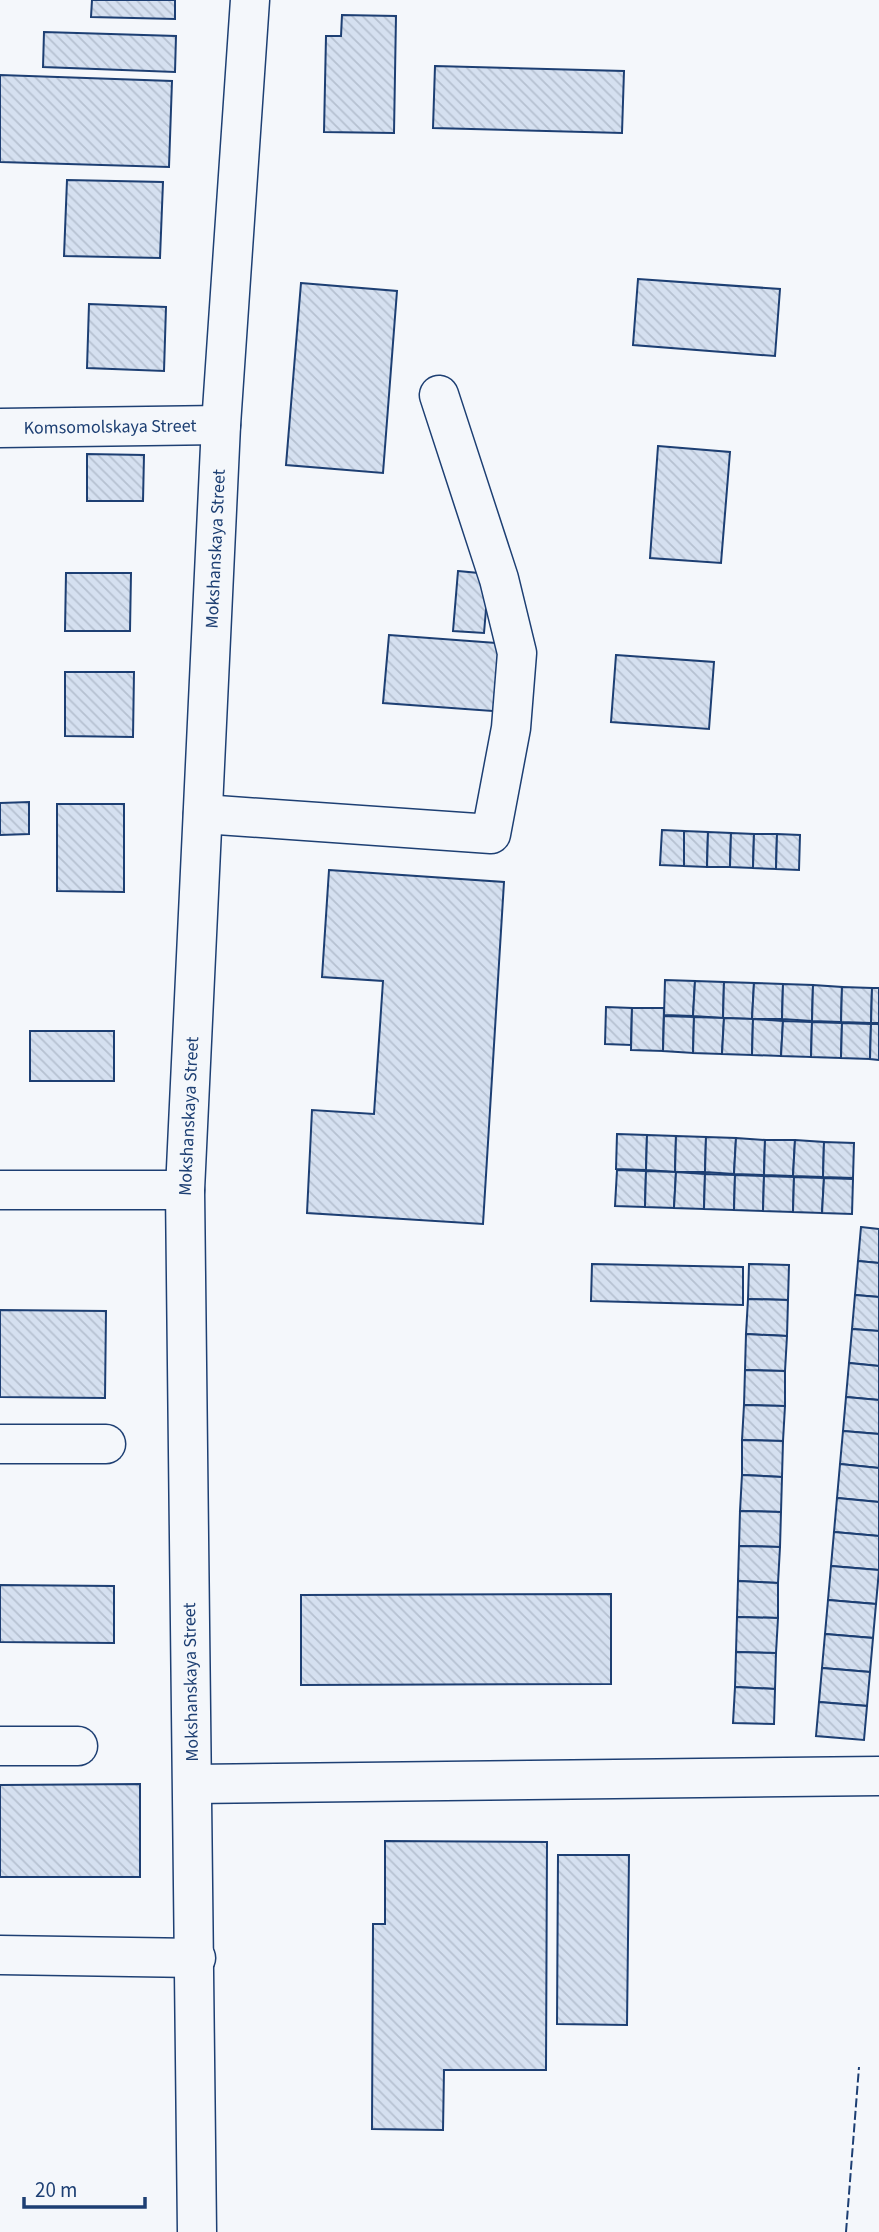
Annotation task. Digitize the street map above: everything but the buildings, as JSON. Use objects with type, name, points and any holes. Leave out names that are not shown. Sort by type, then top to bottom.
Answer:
[{"type":"street","name":"Mokshanskaya Street","points":[[197,2232],[196,1958],[185,1190],[222,425],[250,0]]},
{"type":"street","points":[[203,814],[491,834],[511,728],[517,653],[499,579],[439,395]]},
{"type":"street","name":"Komsomolskaya Street","points":[[0,428],[222,425]]},
{"type":"street","points":[[0,1190],[185,1190]]},
{"type":"street","points":[[0,1444],[106,1444]]},
{"type":"street","points":[[0,1746],[78,1745]]},
{"type":"street","points":[[193,1784],[879,1776]]},
{"type":"street","points":[[0,1955],[196,1958]]},
{"type":"fence","points":[[846,2232],[859,2067]]}]
